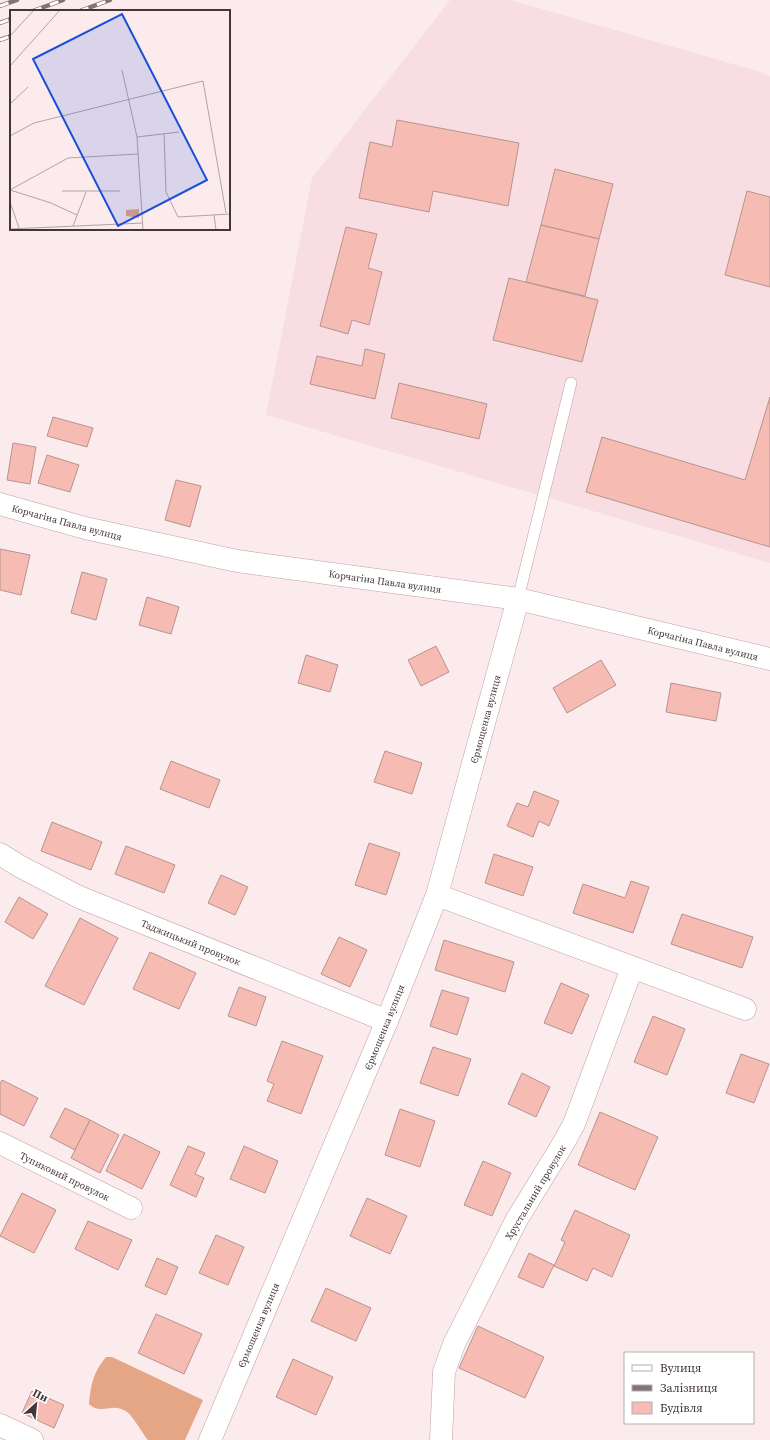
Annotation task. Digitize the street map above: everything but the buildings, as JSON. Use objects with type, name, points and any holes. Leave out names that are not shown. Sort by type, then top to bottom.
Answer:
[{"type":"street","name":"Корчагіна Павла вулиця","points":[[0,504],[85,528],[237,561],[518,599],[770,660]]},
{"type":"street","name":"Єрмощенка вулиця","points":[[210,1440],[387,1021],[437,895],[518,599]]},
{"type":"street","name":"Таджицький провулок","points":[[0,854],[79,897],[387,1021]]},
{"type":"street","points":[[437,895],[745,1009]]},
{"type":"street","name":"Хрустальний провулок","points":[[441,1440],[444,1372],[454,1344],[517,1219],[574,1124],[632,968]]},
{"type":"street","name":"Тупиковий провулок","points":[[0,1144],[131,1208]]},
{"type":"street","points":[[0,1426],[32,1440]]},
{"type":"lane","points":[[518,599],[571,383]]},
{"type":"shaded area","points":[[450,0],[511,0],[770,76],[770,563],[266,415],[312,178]]},
{"type":"shaded area","points":[[106,1357],[112,1357],[203,1400],[185,1440],[148,1440],[127,1412],[117,1408],[98,1409],[89,1404],[93,1379],[98,1368]]},
{"type":"railway","points":[[0,6],[17,0]]},
{"type":"railway","points":[[36,10],[63,0]]},
{"type":"railway","points":[[83,10],[110,0]]},
{"type":"railway","points":[[0,23],[10,19]]},
{"type":"railway","points":[[0,40],[10,36]]}]
